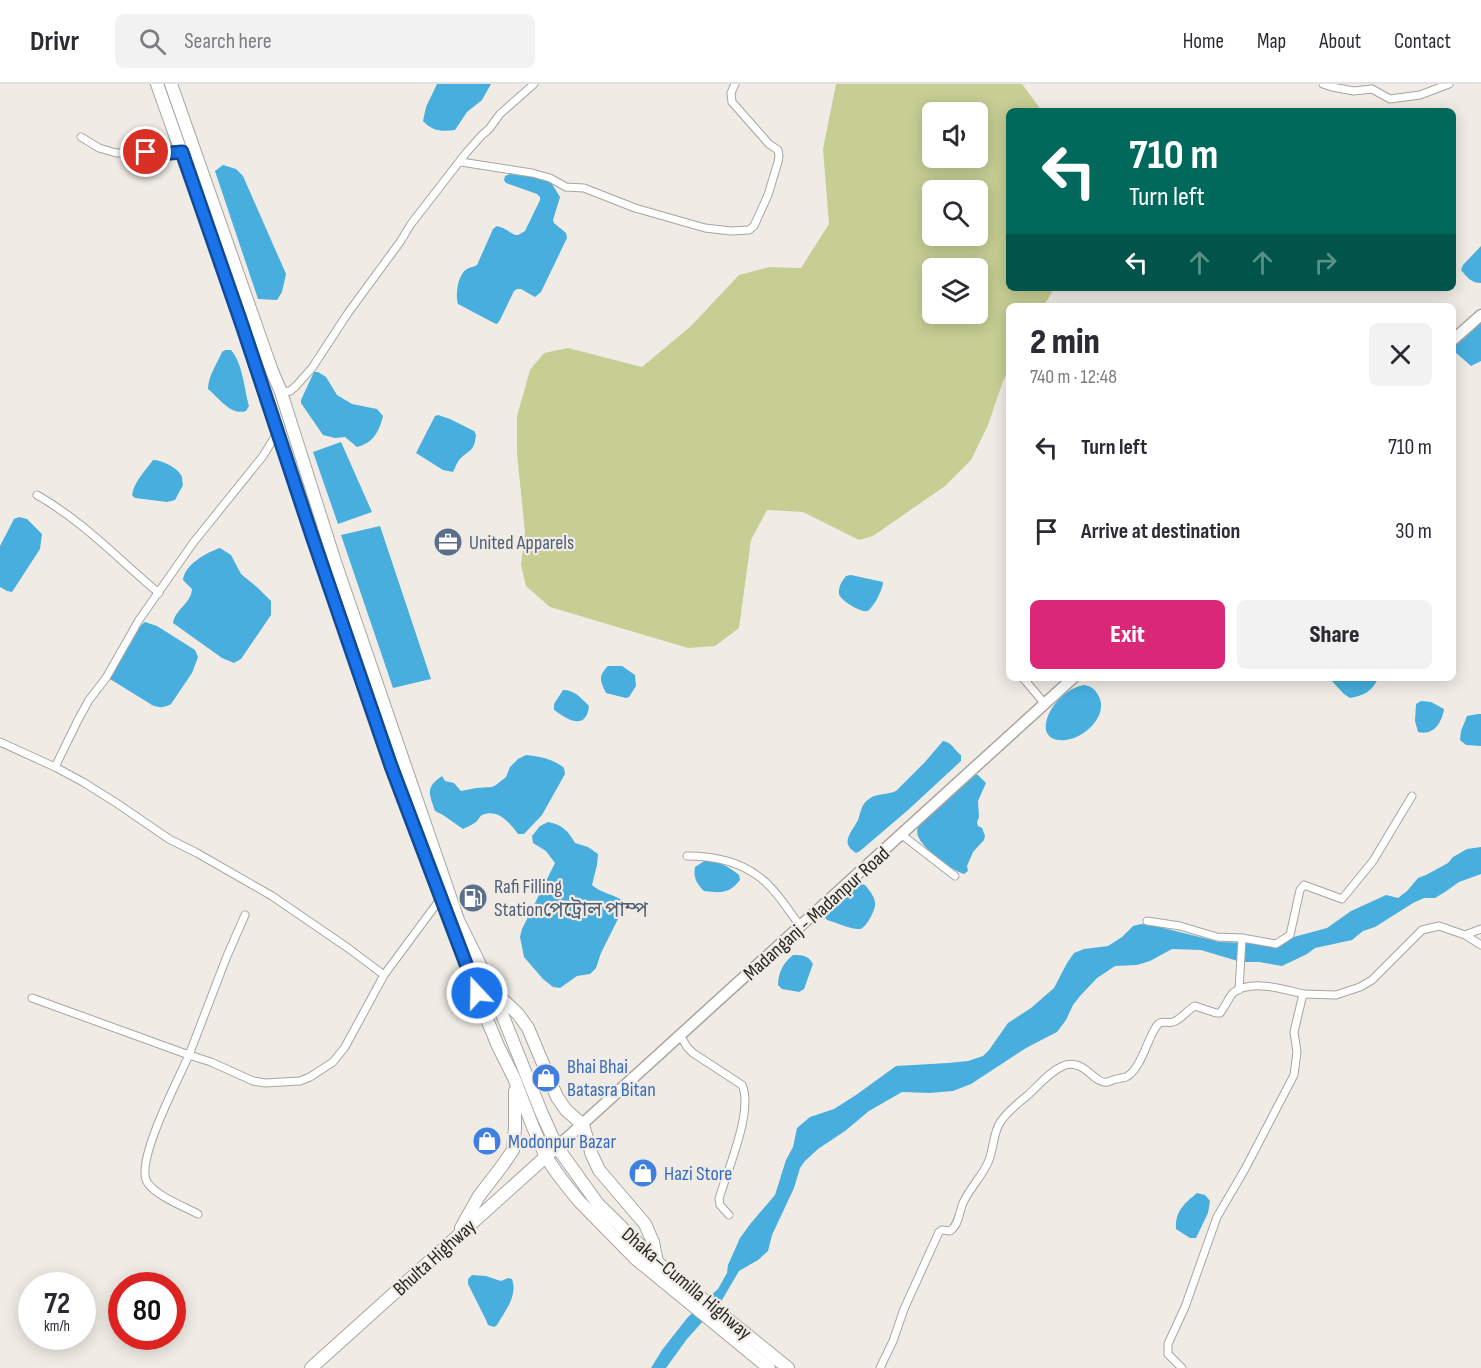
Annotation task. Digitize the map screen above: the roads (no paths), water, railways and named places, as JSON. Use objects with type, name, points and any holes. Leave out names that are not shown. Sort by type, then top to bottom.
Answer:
[{"type":"highway","name":"Dhaka–Cumilla Highway","points":[[157,84],[232,295],[391,766],[484,1012],[546,1156],[578,1200],[636,1259],[788,1368]]},
{"type":"highway","name":"Dhaka–Cumilla Highway","points":[[171,84],[281,392],[336,566],[425,814],[458,920],[492,989],[557,1147],[598,1204],[694,1299]]},
{"type":"highway","points":[[492,989],[518,1014],[528,1028],[557,1097],[566,1110],[583,1125],[591,1155],[599,1170],[645,1224],[653,1242],[657,1262]]},
{"type":"highway","points":[[456,1237],[479,1196],[513,1150],[514,1078]]},
{"type":"highway","name":"Bhulta Highway","points":[[311,1368],[557,1147]]},
{"type":"highway","name":"Dhaka–Cumilla Highway","points":[[729,1327],[769,1368]]},
{"type":"main road","points":[[1456,337],[1481,315]]},
{"type":"main road","name":"Madanganj - Madanpur Road","points":[[557,1147],[1070,681]]},
{"type":"street","points":[[281,392],[290,391],[312,368],[411,224],[500,114],[534,84]]},
{"type":"street","points":[[461,162],[532,173],[550,178],[566,187],[584,188],[635,208],[705,228],[731,231],[749,230],[754,226],[768,195],[779,156],[778,150],[769,144],[732,102],[731,93],[735,84]]},
{"type":"street","points":[[1323,84],[1353,91],[1372,89],[1390,99],[1420,95],[1449,84]]},
{"type":"street","points":[[81,136],[92,145],[116,153],[182,152]]},
{"type":"street","points":[[55,767],[78,720],[106,678],[139,620],[193,543],[263,456],[278,431]]},
{"type":"street","points":[[37,495],[74,518],[129,569],[159,593]]},
{"type":"street","points":[[1026,681],[1045,704]]},
{"type":"street","points":[[0,742],[55,767],[118,804],[169,839],[272,896],[384,975]]},
{"type":"street","points":[[1147,921],[1180,926],[1217,937],[1276,944],[1290,935],[1300,890],[1304,885],[1342,899],[1373,861],[1412,796]]},
{"type":"street","points":[[902,835],[955,876]]},
{"type":"street","points":[[687,856],[710,857],[730,862],[754,873],[771,888],[801,927]]},
{"type":"street","points":[[32,998],[211,1062],[253,1081],[265,1083],[300,1081],[333,1062],[345,1047],[384,975],[441,898]]},
{"type":"street","points":[[198,1214],[155,1191],[147,1182],[144,1174],[145,1160],[156,1128],[189,1055],[245,915]]},
{"type":"street","points":[[880,1368],[939,1232],[950,1231],[954,1228],[967,1194],[981,1177],[989,1160],[998,1126],[1013,1107],[1052,1072],[1067,1064],[1078,1065],[1104,1082],[1125,1078],[1135,1069],[1160,1023],[1173,1022],[1195,1006],[1216,1013],[1220,1012],[1234,992],[1247,987],[1272,986],[1303,994],[1336,994],[1360,987],[1372,980],[1422,930],[1439,926],[1465,935],[1481,945]]},
{"type":"street","points":[[1465,935],[1481,929]]},
{"type":"street","points":[[1239,990],[1242,939]]},
{"type":"street","points":[[1182,1368],[1168,1354],[1168,1344],[1185,1307],[1217,1217],[1294,1075],[1297,1052],[1294,1032],[1303,994]]},
{"type":"street","points":[[681,1035],[693,1053],[742,1085],[745,1090],[743,1125],[719,1199],[720,1205],[729,1215]]},
{"type":"water","points":[[437,84],[491,84],[482,100],[467,112],[455,130],[446,131],[434,129],[423,121],[426,107]]},
{"type":"water","points":[[223,165],[236,169],[243,176],[286,274],[282,292],[277,300],[258,299],[215,171]]},
{"type":"water","points":[[510,174],[546,179],[552,184],[560,197],[553,220],[566,233],[567,238],[541,292],[535,297],[521,289],[514,291],[497,324],[458,304],[457,290],[464,272],[477,265],[493,229],[497,226],[515,235],[525,231],[540,200],[537,194],[506,183],[505,176]]},
{"type":"water","points":[[1481,246],[1481,283],[1478,283],[1472,281],[1461,270]]},
{"type":"water","points":[[1481,316],[1481,361],[1471,366],[1456,353],[1456,338]]},
{"type":"water","points":[[225,350],[231,350],[241,369],[249,406],[246,411],[230,409],[208,389],[211,375]]},
{"type":"water","points":[[314,372],[326,377],[337,395],[352,404],[377,409],[383,416],[380,427],[371,440],[357,447],[345,437],[335,438],[323,435],[301,403]]},
{"type":"water","points":[[438,415],[474,431],[476,435],[473,447],[459,460],[453,472],[443,470],[416,453],[435,416]]},
{"type":"water","points":[[341,442],[372,512],[338,524],[313,452]]},
{"type":"water","points":[[153,460],[168,464],[181,475],[183,485],[175,500],[167,502],[135,498],[132,495],[137,481]]},
{"type":"water","points":[[19,517],[27,519],[42,534],[40,549],[12,592],[0,587],[0,546],[14,519]]},
{"type":"water","points":[[380,526],[431,679],[393,688],[341,535]]},
{"type":"water","points":[[220,548],[231,555],[241,574],[271,601],[271,615],[241,659],[234,663],[222,658],[173,623],[191,594],[192,589],[183,580],[187,569],[203,556]]},
{"type":"water","points":[[846,576],[883,582],[877,598],[867,611],[851,606],[840,597],[843,580]]},
{"type":"water","points":[[145,622],[157,626],[195,650],[198,657],[192,673],[171,704],[164,707],[152,705],[110,679],[118,659]]},
{"type":"water","points":[[608,666],[622,666],[635,675],[636,686],[629,697],[606,693],[601,679]]},
{"type":"water","points":[[1332,681],[1376,681],[1367,692],[1359,696],[1350,698]]},
{"type":"water","points":[[1084,685],[1092,688],[1098,695],[1101,710],[1098,717],[1094,724],[1081,735],[1066,740],[1054,739],[1048,734],[1046,726],[1048,716],[1062,697],[1072,689]]},
{"type":"water","points":[[563,690],[574,693],[589,706],[584,719],[570,720],[554,710],[554,704]]},
{"type":"water","points":[[1421,701],[1431,702],[1444,709],[1436,727],[1424,733],[1418,732],[1415,721],[1416,704]]},
{"type":"water","points":[[1481,714],[1481,746],[1466,745],[1460,740],[1467,716]]},
{"type":"water","points":[[943,741],[961,755],[961,761],[860,851],[856,853],[851,849],[848,845],[848,837],[858,820],[864,803],[875,796],[896,791]]},
{"type":"water","points":[[526,755],[556,762],[564,768],[565,774],[542,815],[524,834],[518,834],[507,821],[493,813],[482,815],[476,822],[463,829],[435,811],[430,792],[436,780],[442,776],[445,781],[454,783],[461,791],[492,787],[506,777],[510,767],[518,759]]},
{"type":"water","points":[[975,774],[986,783],[978,801],[977,822],[985,836],[973,852],[967,866],[968,871],[964,874],[931,852],[921,841],[917,830],[921,822]]},
{"type":"water","points":[[548,822],[564,829],[575,843],[588,847],[598,854],[592,885],[624,901],[623,909],[596,968],[590,974],[577,976],[560,988],[553,987],[543,979],[524,957],[520,937],[555,863],[546,851],[533,843],[532,836],[540,826]]},
{"type":"water","points":[[1481,847],[1481,874],[1459,882],[1435,898],[1424,898],[1413,903],[1375,927],[1363,931],[1352,940],[1315,948],[1282,966],[1241,962],[1201,950],[1172,949],[1137,965],[1115,966],[1097,978],[1080,996],[1057,1032],[1026,1048],[971,1084],[953,1091],[902,1092],[869,1111],[805,1161],[772,1235],[768,1251],[739,1271],[722,1300],[687,1339],[666,1368],[651,1368],[688,1317],[718,1289],[727,1273],[728,1265],[740,1238],[775,1195],[786,1160],[793,1147],[797,1128],[810,1117],[834,1109],[896,1066],[968,1061],[983,1056],[1008,1023],[1031,1008],[1054,988],[1074,953],[1084,949],[1108,946],[1133,926],[1151,925],[1220,942],[1276,946],[1290,938],[1327,928],[1351,911],[1386,895],[1398,898],[1418,878],[1448,863],[1453,857],[1467,849]]},
{"type":"water","points":[[706,860],[728,867],[739,875],[740,880],[732,888],[724,891],[704,891],[696,880],[695,867]]},
{"type":"water","points":[[861,884],[869,890],[875,903],[865,926],[857,929],[827,920],[825,917],[827,912],[835,902]]},
{"type":"water","points":[[793,955],[804,956],[813,964],[804,989],[799,992],[782,989],[778,985],[782,968]]},
{"type":"water","points":[[1197,1193],[1205,1195],[1210,1201],[1208,1213],[1196,1238],[1190,1238],[1176,1229],[1176,1223],[1181,1208]]},
{"type":"water","points":[[472,1275],[486,1276],[501,1281],[512,1279],[513,1291],[510,1303],[494,1327],[488,1325],[468,1284],[468,1279]]},
{"type":"place","name":"United Apparels","points":[[448,542]]},
{"type":"place","name":"Rafi Filling Stationপেট্রোল পাম্প","points":[[473,898]]},
{"type":"place","name":"Bhai Bhai Batasra Bitan","points":[[546,1078]]},
{"type":"place","name":"Modonpur Bazar","points":[[487,1141]]},
{"type":"place","name":"Hazi Store","points":[[643,1173]]}]
